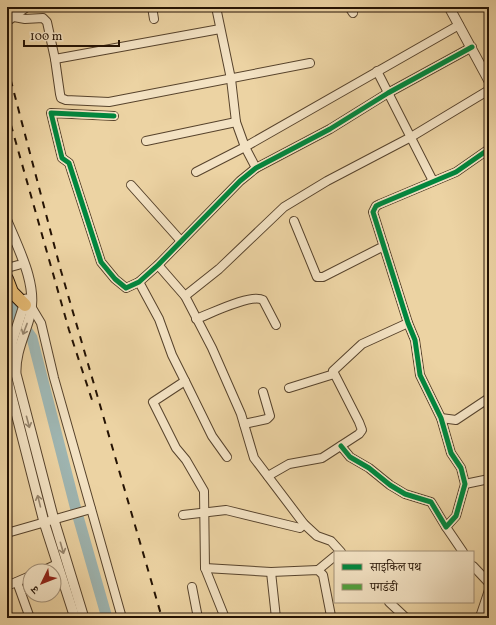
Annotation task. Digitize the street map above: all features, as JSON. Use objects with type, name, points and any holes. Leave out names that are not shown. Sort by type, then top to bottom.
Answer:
[{"type":"main road","points":[[7,279],[12,292],[27,307]]},
{"type":"street","points":[[11,19],[26,7]]},
{"type":"street","points":[[152,7],[154,20]]},
{"type":"street","points":[[216,7],[231,79],[236,122],[245,147],[256,168]]},
{"type":"street","points":[[449,7],[472,47],[489,81]]},
{"type":"street","points":[[11,19],[45,19],[55,59],[61,98],[66,100],[109,102],[310,63]]},
{"type":"street","points":[[196,172],[245,147],[459,25]]},
{"type":"street","points":[[55,59],[220,30]]},
{"type":"street","points":[[114,116],[51,113],[62,158],[69,162],[101,262],[115,279],[126,288],[139,282],[158,265],[240,181],[256,168],[330,129],[388,93],[472,47]]},
{"type":"street","points":[[377,72],[433,181]]},
{"type":"street","points":[[185,296],[219,270],[281,210],[327,181],[411,137],[489,90]]},
{"type":"street","points":[[86,101],[87,115]]},
{"type":"street","points":[[146,141],[236,122]]},
{"type":"street","points":[[446,527],[456,516],[465,484],[461,468],[451,453],[441,418],[420,375],[415,340],[408,323],[373,212],[376,206],[456,172],[489,149]]},
{"type":"street","points":[[131,185],[181,242]]},
{"type":"street","points":[[7,221],[25,268],[32,298],[13,342],[7,368]]},
{"type":"street","points":[[294,221],[317,277],[323,277],[384,246]]},
{"type":"street","points":[[7,235],[23,278],[27,307],[38,315],[42,327],[88,510],[122,618]]},
{"type":"street","points":[[7,268],[18,265]]},
{"type":"street","points":[[158,265],[185,296],[212,348],[244,424],[254,458],[304,524],[317,536],[331,541],[339,551]]},
{"type":"street","points":[[139,282],[159,319],[172,355],[212,436],[228,457]]},
{"type":"street","points":[[196,319],[243,301],[258,298],[263,300],[276,325]]},
{"type":"street","points":[[268,476],[289,464],[322,458],[359,434],[362,430],[359,422],[334,374],[337,366],[362,344],[408,323]]},
{"type":"street","points":[[13,342],[15,363],[10,376],[49,521],[57,563]]},
{"type":"street","points":[[289,388],[334,374]]},
{"type":"street","points":[[185,381],[153,402],[176,448],[186,460],[204,491],[205,568],[225,618]]},
{"type":"street","points":[[244,424],[267,419],[270,416],[264,392]]},
{"type":"street","points":[[441,418],[456,420],[489,398]]},
{"type":"street","points":[[341,446],[353,459],[369,468],[390,485],[405,494],[431,502],[462,551]]},
{"type":"street","points":[[465,484],[489,479]]},
{"type":"street","points":[[7,533],[88,510]]},
{"type":"street","points":[[183,515],[226,510],[300,528],[304,524]]},
{"type":"street","points":[[49,521],[84,618]]},
{"type":"street","points":[[205,568],[271,572],[318,570],[334,557]]},
{"type":"street","points":[[474,567],[489,583]]},
{"type":"street","points":[[318,570],[323,575],[331,616]]},
{"type":"street","points":[[271,572],[276,618]]},
{"type":"street","points":[[62,579],[75,618]]},
{"type":"street","points":[[7,586],[22,580]]},
{"type":"street","points":[[17,582],[30,618]]},
{"type":"street","points":[[192,587],[198,618]]},
{"type":"street","points":[[479,618],[489,590]]},
{"type":"street","points":[[390,603],[406,618]]},
{"type":"waterway","points":[[7,292],[16,315],[32,338],[75,506],[107,618]]},
{"type":"railway","points":[[7,66],[61,271],[162,618]]},
{"type":"railway","points":[[7,111],[69,330],[92,400]]},
{"type":"cycle path","points":[[114,116],[51,113],[62,158],[69,163],[101,262],[115,279],[126,288],[139,282],[158,265],[240,181],[256,168],[330,129],[388,93],[472,47]]},
{"type":"cycle path","points":[[341,446],[350,457],[369,468],[390,485],[405,494],[431,502],[446,527],[456,516],[465,484],[461,468],[451,453],[441,418],[420,375],[415,340],[408,323],[373,212],[376,206],[380,204],[456,172],[489,149]]}]
